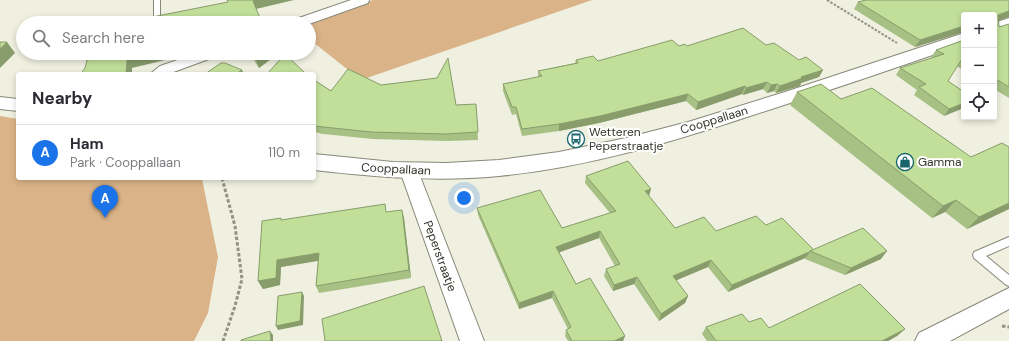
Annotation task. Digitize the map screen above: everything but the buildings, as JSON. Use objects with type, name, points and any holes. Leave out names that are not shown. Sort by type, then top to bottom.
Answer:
[{"type":"street","points":[[316,17],[363,0]]},
{"type":"street","points":[[997,27],[1009,23]]},
{"type":"street","name":"Cooppallaan","points":[[316,162],[409,171],[467,170],[524,166],[613,149],[722,119],[961,39]]},
{"type":"street","points":[[161,72],[165,69],[191,60]]},
{"type":"street","points":[[0,103],[16,105]]},
{"type":"street","name":"Peperstraatje","points":[[409,171],[472,341]]},
{"type":"street","points":[[926,341],[1009,298]]},
{"type":"lane","points":[[157,0],[157,16]]},
{"type":"lane","points":[[1009,241],[978,255],[1009,281]]},
{"type":"path","points":[[827,0],[916,55]]},
{"type":"path","points":[[223,180],[235,226],[242,279],[235,306],[223,341]]},
{"type":"shaded area","points":[[373,0],[592,0],[361,80],[316,45],[316,20]]},
{"type":"shaded area","points":[[0,116],[16,119],[16,180],[202,180],[218,257],[208,313],[194,341],[0,341]]},
{"type":"place","name":"Wetteren Peperstraatje","points":[[576,139]]},
{"type":"place","name":"Gamma","points":[[905,162]]},
{"type":"place","name":"Ham","points":[[105,218]]}]
